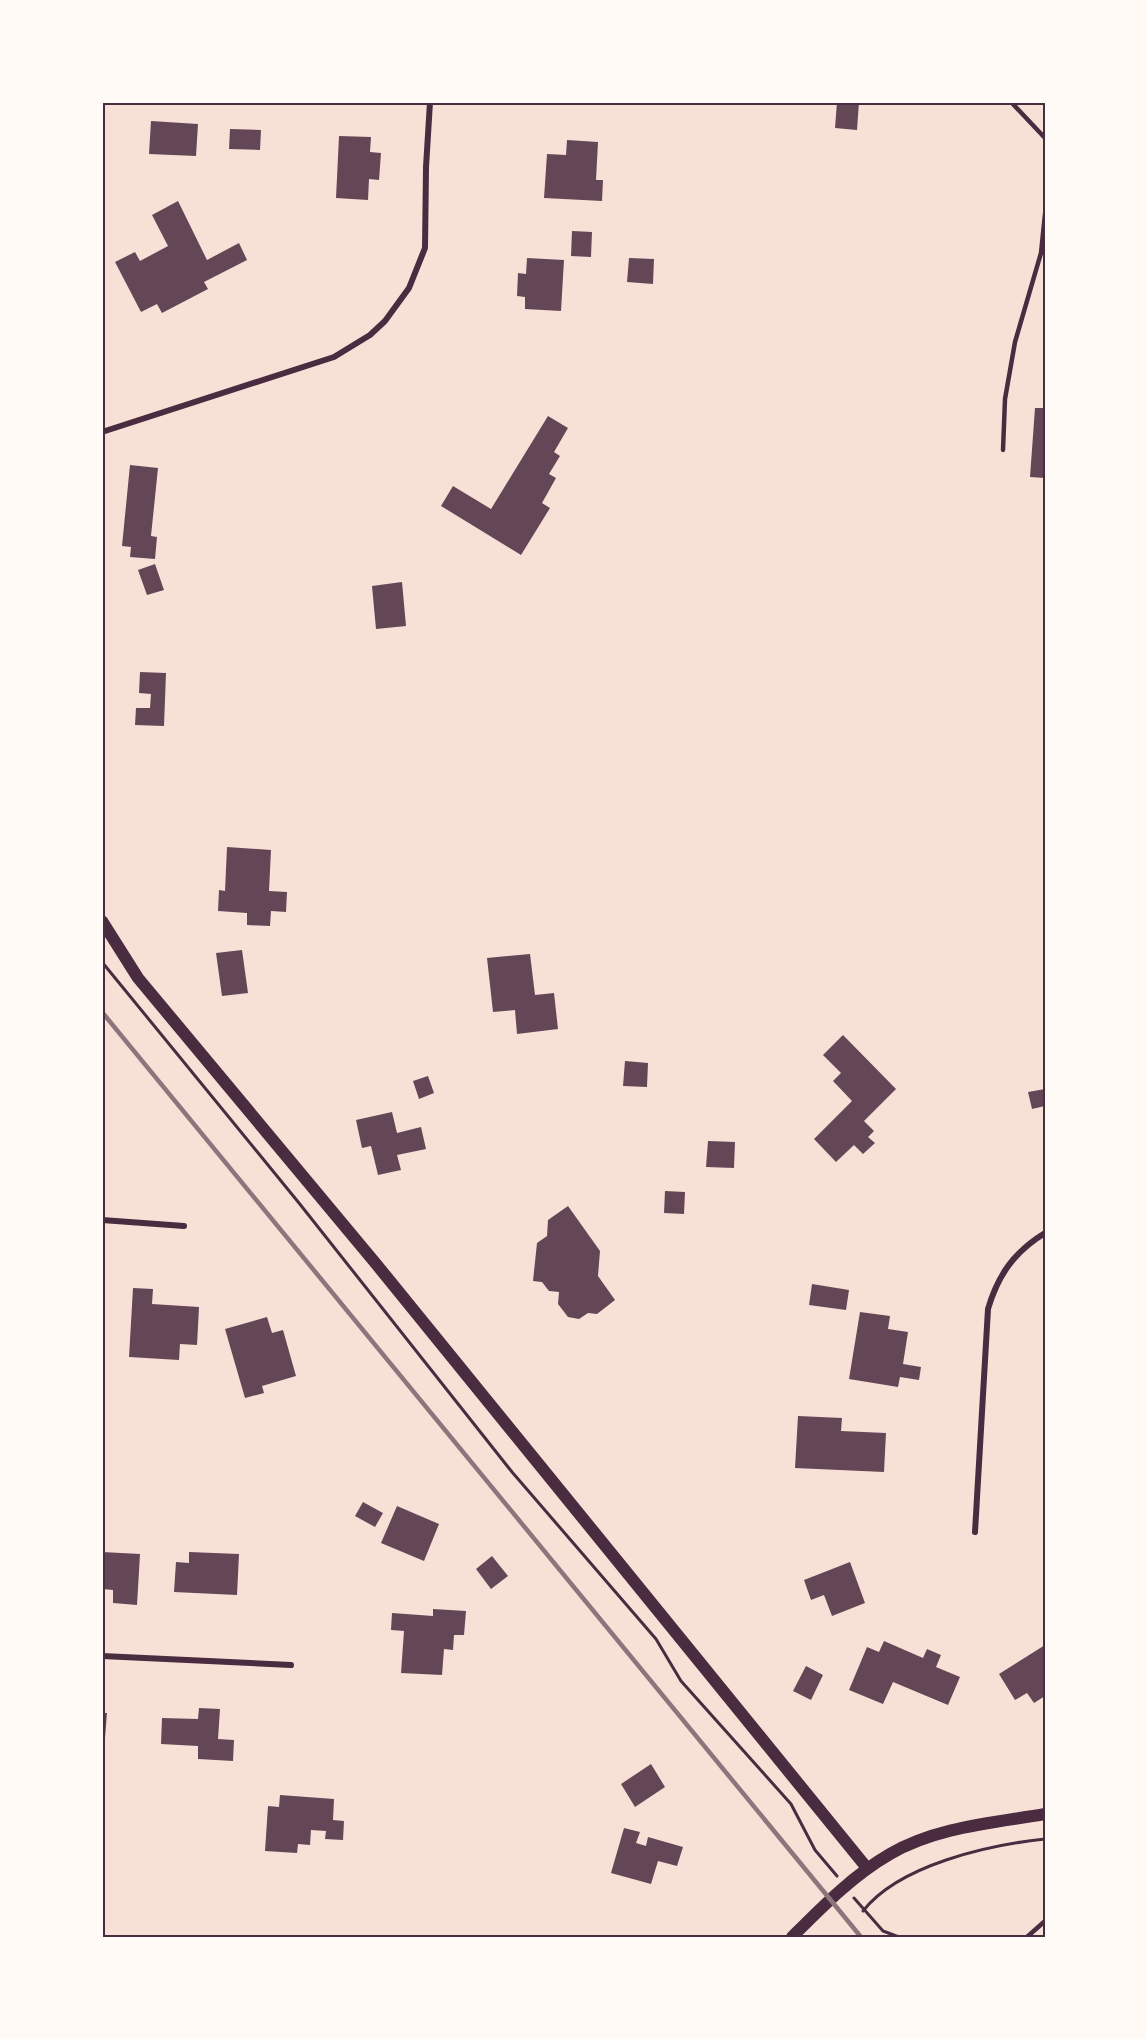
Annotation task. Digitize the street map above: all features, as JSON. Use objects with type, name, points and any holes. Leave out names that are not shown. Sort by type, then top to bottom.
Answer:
[{"type":"main road","points":[[102,921],[138,978],[378,1265],[867,1868]]},
{"type":"main road","points":[[792,1937],[867,1868],[891,1853],[929,1837],[967,1827],[1045,1814]]},
{"type":"street","points":[[102,432],[334,357],[370,335],[400,301],[420,267],[425,248],[430,102]]},
{"type":"street","points":[[102,1220],[184,1226]]},
{"type":"street","points":[[975,1532],[988,1309],[994,1288],[1005,1267],[1027,1245],[1045,1233]]},
{"type":"street","points":[[102,1656],[291,1665]]},
{"type":"lane","points":[[1011,102],[1045,138]]},
{"type":"lane","points":[[1003,450],[1005,399],[1011,364],[1041,253],[1045,214]]},
{"type":"lane","points":[[1028,1937],[1045,1922]]},
{"type":"path","points":[[102,962],[512,1472],[656,1639],[681,1681],[791,1804],[815,1850],[846,1886],[862,1911],[883,1931],[899,1937]]},
{"type":"path","points":[[862,1911],[886,1888],[921,1869],[989,1848],[1045,1839]]},
{"type":"building","points":[[837,102],[859,102],[857,130],[835,128]]},
{"type":"building","points":[[151,121],[198,124],[196,156],[149,154]]},
{"type":"building","points":[[230,129],[261,130],[260,150],[229,149]]},
{"type":"building","points":[[339,136],[371,137],[370,152],[381,153],[379,180],[369,179],[368,200],[336,198]]},
{"type":"building","points":[[567,140],[598,142],[596,180],[603,180],[602,201],[544,198],[547,154],[566,155]]},
{"type":"building","points":[[178,201],[207,260],[239,243],[247,260],[204,282],[208,289],[162,313],[157,304],[141,312],[115,262],[135,252],[140,261],[168,246],[152,215]]},
{"type":"building","points":[[572,231],[592,232],[591,257],[571,256]]},
{"type":"building","points":[[527,258],[564,260],[561,311],[525,309],[525,297],[517,296],[518,273],[526,274]]},
{"type":"building","points":[[629,258],[654,259],[653,284],[627,282]]},
{"type":"building","points":[[1035,408],[1045,408],[1045,478],[1030,477]]},
{"type":"building","points":[[548,416],[568,428],[554,452],[560,456],[549,474],[556,478],[542,503],[550,508],[521,555],[441,506],[453,486],[491,509]]},
{"type":"building","points":[[130,465],[158,468],[151,536],[157,537],[155,559],[130,557],[131,547],[122,546]]},
{"type":"building","points":[[155,564],[164,590],[147,595],[138,570]]},
{"type":"building","points":[[402,582],[406,626],[376,629],[372,586]]},
{"type":"building","points":[[140,672],[166,673],[164,726],[135,725],[136,708],[150,708],[151,694],[139,693]]},
{"type":"building","points":[[227,847],[271,850],[269,891],[287,892],[286,912],[271,911],[270,926],[247,925],[247,913],[218,911],[219,890],[225,891]]},
{"type":"building","points":[[242,950],[248,993],[222,996],[216,953]]},
{"type":"building","points":[[530,954],[535,995],[554,993],[558,1029],[517,1034],[515,1010],[493,1012],[487,958]]},
{"type":"building","points":[[843,1035],[896,1089],[864,1121],[874,1131],[868,1137],[875,1143],[863,1154],[854,1145],[836,1162],[814,1139],[852,1101],[833,1081],[841,1073],[823,1055]]},
{"type":"building","points":[[625,1061],[648,1063],[647,1087],[623,1086]]},
{"type":"building","points":[[428,1076],[434,1093],[419,1099],[413,1081]]},
{"type":"building","points":[[1045,1089],[1045,1106],[1032,1109],[1028,1092]]},
{"type":"building","points":[[392,1112],[397,1133],[421,1127],[426,1149],[397,1155],[401,1170],[378,1175],[371,1146],[362,1148],[356,1120]]},
{"type":"building","points":[[708,1141],[735,1142],[734,1168],[706,1167]]},
{"type":"building","points":[[665,1191],[685,1192],[684,1214],[664,1213]]},
{"type":"building","points":[[568,1206],[600,1251],[598,1276],[615,1300],[597,1314],[588,1313],[579,1319],[568,1317],[558,1304],[559,1292],[549,1291],[542,1282],[533,1281],[537,1243],[547,1236],[548,1220]]},
{"type":"building","points":[[812,1284],[849,1290],[846,1310],[809,1305]]},
{"type":"building","points":[[133,1288],[153,1289],[152,1304],[199,1307],[197,1345],[180,1344],[179,1360],[129,1357]]},
{"type":"building","points":[[860,1312],[890,1316],[888,1329],[908,1332],[903,1364],[921,1367],[919,1380],[900,1377],[898,1387],[849,1379]]},
{"type":"building","points":[[267,1317],[272,1333],[283,1330],[296,1376],[262,1386],[264,1393],[245,1398],[225,1329]]},
{"type":"building","points":[[798,1416],[842,1418],[841,1431],[886,1433],[884,1472],[795,1468]]},
{"type":"building","points":[[363,1502],[383,1513],[375,1527],[355,1516]]},
{"type":"building","points":[[397,1506],[439,1524],[424,1561],[381,1543]]},
{"type":"building","points":[[102,1552],[140,1554],[137,1605],[113,1603],[113,1590],[102,1589]]},
{"type":"building","points":[[189,1552],[239,1554],[237,1595],[174,1592],[176,1562],[189,1563]]},
{"type":"building","points":[[492,1556],[508,1576],[491,1589],[476,1569]]},
{"type":"building","points":[[850,1562],[865,1603],[832,1616],[824,1595],[811,1600],[804,1580]]},
{"type":"building","points":[[433,1609],[466,1611],[464,1635],[454,1635],[453,1650],[444,1649],[442,1675],[401,1673],[404,1631],[391,1630],[392,1613],[433,1616]]},
{"type":"building","points":[[884,1641],[923,1658],[927,1649],[941,1655],[936,1667],[960,1677],[948,1705],[893,1682],[883,1704],[849,1690],[867,1647],[879,1652]]},
{"type":"building","points":[[1045,1645],[1045,1696],[1034,1703],[1027,1693],[1015,1700],[999,1674]]},
{"type":"building","points":[[806,1666],[823,1675],[811,1700],[793,1691]]},
{"type":"building","points":[[199,1708],[220,1709],[218,1739],[234,1740],[233,1761],[198,1759],[198,1746],[161,1744],[162,1718],[198,1719]]},
{"type":"building","points":[[102,1713],[107,1713],[105,1738],[102,1738]]},
{"type":"building","points":[[651,1764],[665,1787],[635,1807],[621,1784]]},
{"type":"building","points":[[280,1795],[334,1799],[333,1820],[344,1821],[343,1840],[325,1839],[326,1831],[311,1830],[310,1845],[298,1844],[297,1853],[265,1851],[268,1806],[279,1807]]},
{"type":"building","points":[[624,1828],[640,1832],[636,1843],[646,1846],[648,1837],[683,1847],[677,1866],[658,1861],[651,1884],[611,1873]]},
{"type":"railway","points":[[102,1012],[861,1937]]}]
